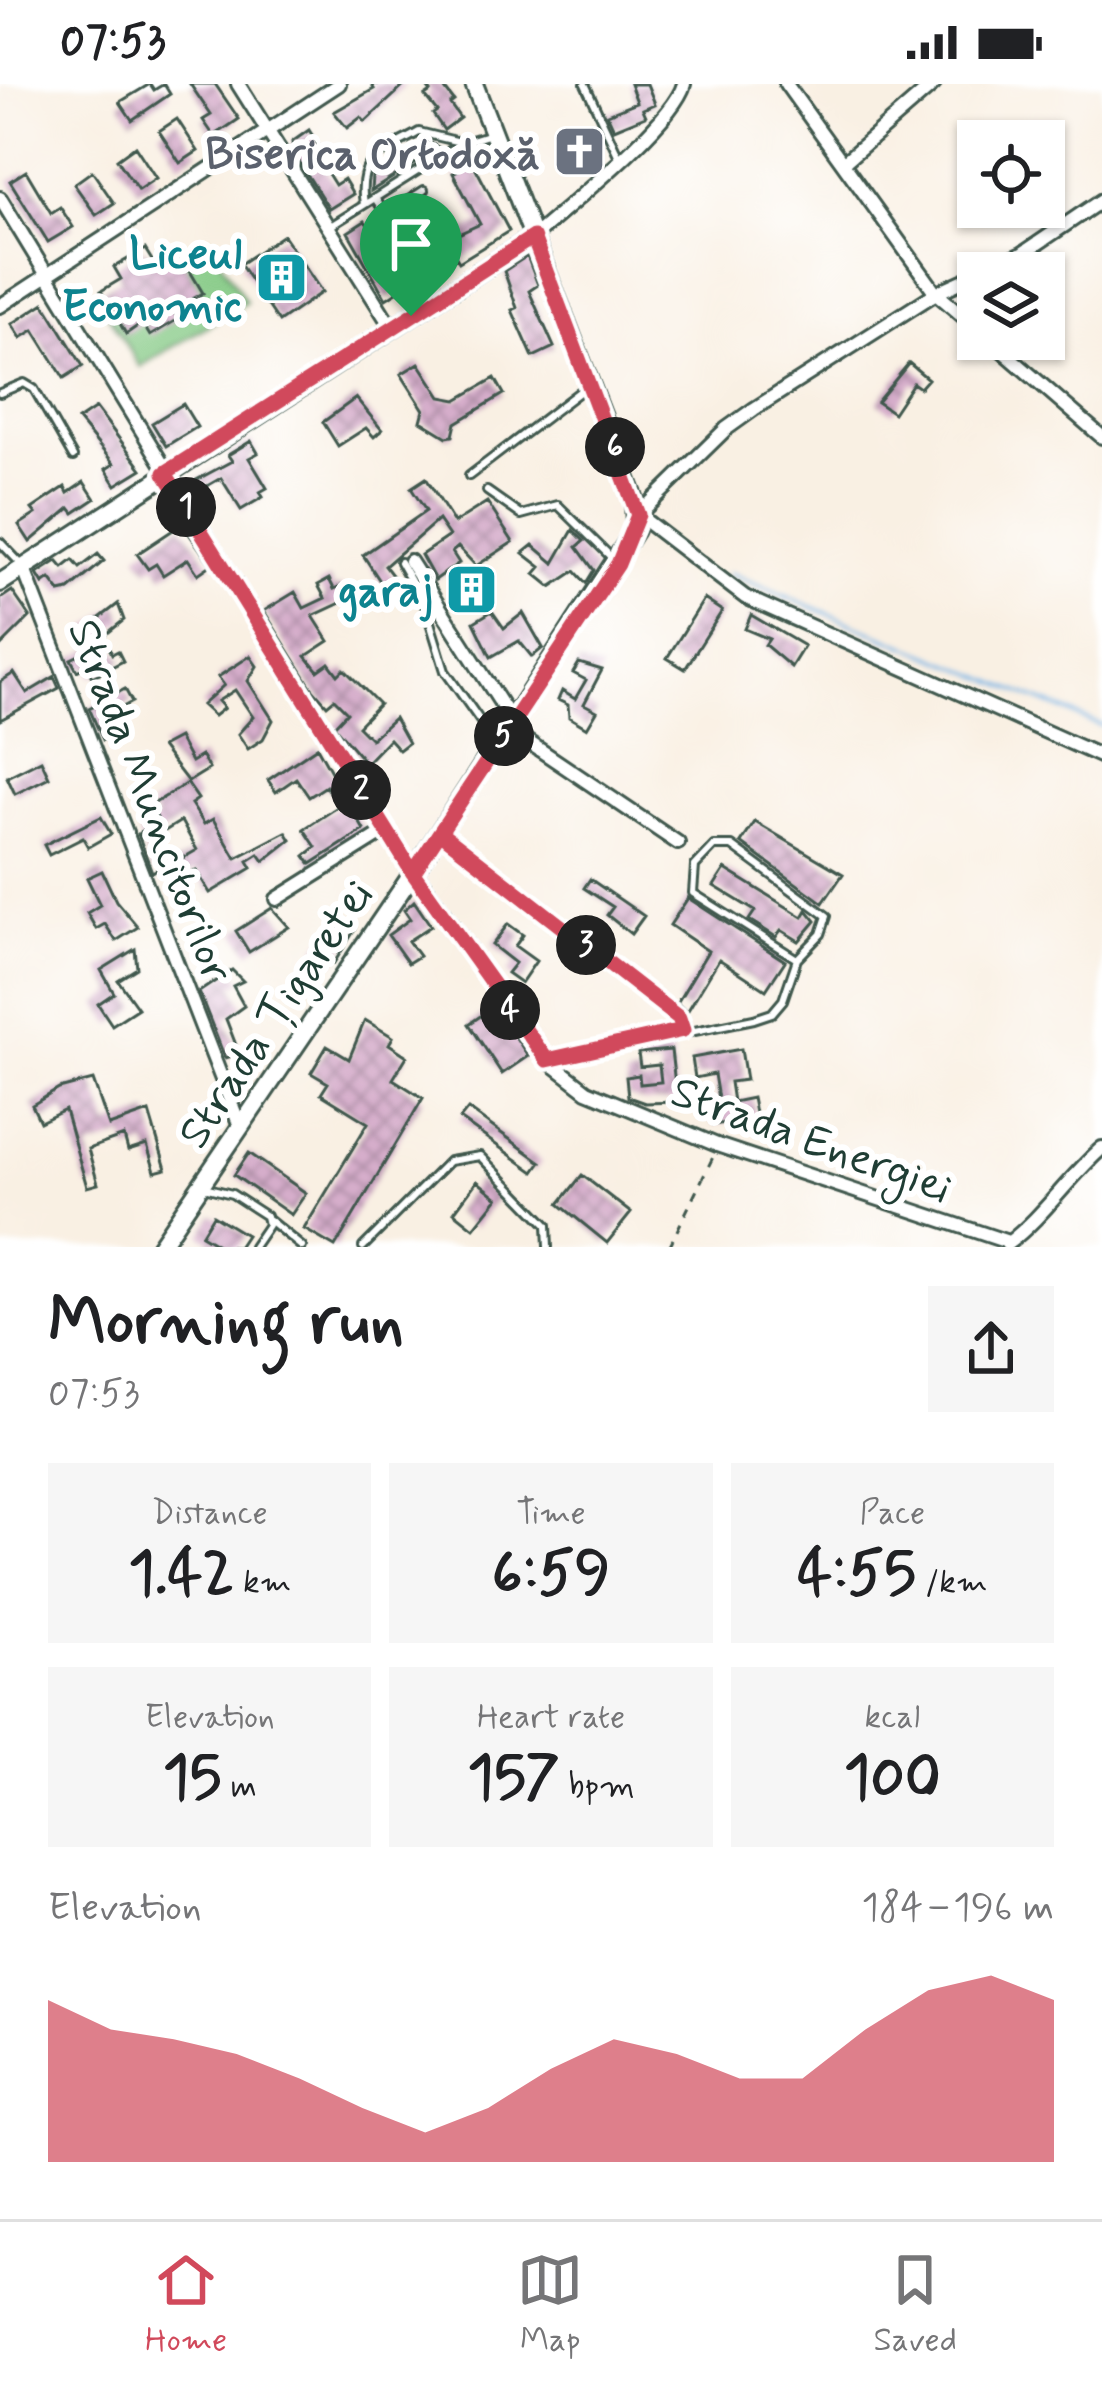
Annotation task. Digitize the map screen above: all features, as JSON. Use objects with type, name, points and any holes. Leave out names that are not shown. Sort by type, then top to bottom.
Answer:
[{"type":"main road","points":[[474,84],[638,515]]},
{"type":"main road","points":[[0,584],[533,237]]},
{"type":"main road","name":"Strada Țigaretei","points":[[159,1247],[618,564],[638,515]]},
{"type":"street","points":[[238,84],[392,328]]},
{"type":"street","points":[[0,306],[338,84]]},
{"type":"street","points":[[533,237],[620,159],[672,105],[684,84]]},
{"type":"street","points":[[786,84],[936,293],[957,311]]},
{"type":"street","points":[[843,163],[934,84]]},
{"type":"street","name":"Strada Energiei","points":[[0,198],[386,831],[547,1060],[587,1091],[717,1144],[1007,1245]]},
{"type":"street","points":[[1102,200],[1022,254],[936,293],[726,429],[638,515],[745,597],[1102,757]]},
{"type":"street","points":[[1013,360],[1102,437]]},
{"type":"street","points":[[405,561],[511,725],[678,843]]},
{"type":"street","name":"Strada Muncitorilor","points":[[23,567],[240,1126]]},
{"type":"street","points":[[277,899],[386,831]]},
{"type":"street","points":[[440,832],[679,1018],[683,1030]]},
{"type":"street","points":[[1007,1245],[1030,1227],[1071,1175],[1102,1148]]},
{"type":"lane","points":[[585,84],[620,159]]},
{"type":"lane","points":[[364,204],[361,176],[371,160],[419,132],[462,143]]},
{"type":"lane","points":[[328,227],[462,143],[494,133]]},
{"type":"lane","points":[[385,214],[424,190]]},
{"type":"lane","points":[[375,198],[400,233],[437,210]]},
{"type":"lane","points":[[0,393],[24,382],[34,389],[73,457]]},
{"type":"lane","points":[[469,476],[590,384]]},
{"type":"lane","points":[[487,491],[521,514],[551,506],[566,509],[618,564]]},
{"type":"lane","points":[[0,542],[23,567]]},
{"type":"lane","points":[[405,561],[445,671],[497,746]]},
{"type":"lane","points":[[547,1060],[772,1013],[783,1000],[797,959],[821,934],[824,913],[732,846],[714,846],[695,866],[692,893],[797,959]]},
{"type":"lane","points":[[363,1247],[449,1161],[466,1155],[480,1156],[547,1225],[548,1247]]},
{"type":"lane","points":[[201,1185],[232,1194],[302,1247]]},
{"type":"lane","points":[[253,1247],[269,1220]]},
{"type":"path","points":[[669,1247],[717,1144]]},
{"type":"green space","points":[[207,238],[246,302],[140,367],[101,303]]},
{"type":"building","points":[[150,84],[154,90],[164,84],[170,94],[132,120],[120,102]]},
{"type":"building","points":[[190,84],[215,84],[239,119],[214,136],[203,120],[211,115]]},
{"type":"building","points":[[371,84],[406,84],[365,122],[361,117],[347,128],[334,112],[374,89]]},
{"type":"building","points":[[425,84],[441,84],[454,101],[450,104],[460,118],[444,130],[425,96],[431,92]]},
{"type":"building","points":[[630,84],[647,84],[655,104],[643,109],[646,116],[614,129],[607,114],[637,102]]},
{"type":"building","points":[[177,119],[198,151],[180,163],[159,131]]},
{"type":"building","points":[[309,130],[321,149],[315,153],[335,185],[344,179],[353,194],[329,209],[293,152],[292,142]]},
{"type":"building","points":[[429,142],[440,148],[371,191],[372,177]]},
{"type":"building","points":[[135,146],[156,178],[138,190],[117,159]]},
{"type":"building","points":[[472,161],[509,231],[459,262],[456,257],[446,263],[435,245],[480,224],[453,173]]},
{"type":"building","points":[[26,171],[51,213],[60,207],[73,227],[48,242],[10,181]]},
{"type":"building","points":[[92,171],[114,203],[96,215],[74,184]]},
{"type":"building","points":[[365,221],[377,238],[371,242],[390,273],[400,266],[411,283],[386,299],[348,232]]},
{"type":"building","name":"Liceul Economic","points":[[283,235],[322,292],[279,322],[240,264]]},
{"type":"building","points":[[145,249],[153,262],[170,252],[175,260],[181,256],[203,293],[173,310],[178,319],[150,336],[142,323],[126,334],[101,291],[121,279],[114,267]]},
{"type":"building","points":[[527,256],[538,285],[529,291],[554,347],[533,357],[512,310],[517,308],[504,271]]},
{"type":"building","points":[[44,303],[83,366],[64,378],[34,330],[21,338],[12,324]]},
{"type":"building","points":[[419,363],[441,397],[457,400],[495,378],[504,394],[456,423],[453,436],[447,437],[421,421],[424,410],[401,374]]},
{"type":"building","points":[[909,363],[928,379],[920,388],[913,383],[893,413],[877,402]]},
{"type":"building","points":[[356,398],[382,430],[374,437],[366,428],[338,446],[323,422]]},
{"type":"building","points":[[183,404],[197,427],[166,446],[152,423]]},
{"type":"building","points":[[96,408],[142,469],[116,485],[106,469],[114,464],[78,420]]},
{"type":"building","points":[[251,441],[258,453],[249,458],[267,488],[260,492],[263,497],[241,510],[221,478],[193,494],[187,485],[232,461],[228,455]]},
{"type":"building","points":[[426,478],[454,523],[487,502],[513,542],[476,566],[458,547],[452,552],[459,563],[435,580],[421,555],[449,536],[438,520],[385,566],[395,579],[384,587],[363,555],[426,511],[411,488]]},
{"type":"building","points":[[84,482],[95,499],[74,513],[70,508],[30,542],[19,525],[36,514],[32,509],[65,487],[68,493]]},
{"type":"building","points":[[182,524],[211,565],[198,574],[188,559],[163,575],[156,564],[148,569],[137,554]]},
{"type":"building","points":[[573,530],[584,541],[577,547],[594,570],[586,583],[575,571],[551,587],[535,574],[541,567],[523,553],[533,545],[554,563]]},
{"type":"building","points":[[98,554],[104,561],[69,590],[60,592],[50,579],[43,584],[37,574],[57,561],[63,568],[73,560],[80,568]]},
{"type":"building","points":[[329,579],[334,589],[341,586],[347,600],[313,616],[329,641],[306,656],[318,671],[329,663],[338,675],[344,669],[379,704],[358,726],[371,739],[394,718],[408,743],[399,750],[389,739],[366,763],[334,726],[347,712],[334,699],[327,705],[312,688],[264,611],[295,592],[304,608],[325,598],[318,585]]},
{"type":"building","points":[[12,591],[30,617],[0,647],[0,599]]},
{"type":"building","points":[[704,599],[722,611],[685,669],[667,658]]},
{"type":"building","points":[[118,604],[124,620],[104,636],[112,654],[118,651],[123,661],[92,677],[86,666],[77,671],[71,659],[96,647],[83,631]]},
{"type":"building","points":[[492,611],[504,628],[523,613],[543,648],[532,657],[519,641],[491,657],[474,622]]},
{"type":"building","points":[[751,615],[804,646],[791,667],[765,645],[769,639],[745,629]]},
{"type":"building","points":[[250,656],[257,666],[248,681],[273,720],[263,739],[248,749],[238,734],[253,717],[235,690],[218,701],[224,708],[214,716],[202,705],[224,685],[218,677]]},
{"type":"building","points":[[579,663],[602,670],[584,704],[597,711],[587,728],[569,717],[568,705],[558,700],[562,691],[575,699],[586,680],[573,673]]},
{"type":"building","points":[[14,673],[27,693],[54,677],[59,688],[0,720],[0,682]]},
{"type":"building","points":[[125,689],[132,702],[110,714],[119,731],[103,740],[89,708]]},
{"type":"building","points":[[178,738],[191,762],[201,756],[209,769],[188,782],[161,747]]},
{"type":"building","points":[[317,747],[364,830],[311,864],[305,856],[316,847],[304,829],[339,806],[326,786],[309,797],[296,778],[276,792],[268,780]]},
{"type":"building","points":[[41,760],[49,777],[15,794],[7,777]]},
{"type":"building","points":[[187,783],[198,799],[191,804],[204,824],[213,819],[236,858],[286,832],[291,840],[264,861],[259,854],[248,861],[252,868],[210,893],[196,870],[173,884],[164,869],[197,850],[181,821],[152,839],[165,865],[152,872],[138,834],[157,818],[150,806]]},
{"type":"building","points":[[101,817],[111,834],[88,847],[83,838],[49,855],[44,845]]},
{"type":"building","points":[[755,822],[843,874],[823,903],[741,843]]},
{"type":"building","points":[[725,869],[803,917],[807,910],[816,921],[799,941],[781,930],[776,937],[749,920],[755,911],[714,886]]},
{"type":"building","points":[[102,871],[116,901],[138,927],[116,941],[105,924],[96,929],[87,913],[100,905],[87,878]]},
{"type":"building","points":[[590,879],[644,916],[631,934],[607,915],[613,907],[584,888]]},
{"type":"building","points":[[688,898],[785,961],[766,990],[719,959],[687,1012],[677,1003],[708,951],[670,925]]},
{"type":"building","points":[[414,901],[431,926],[408,941],[419,956],[408,963],[388,935],[410,919],[404,910]]},
{"type":"building","points":[[272,908],[289,927],[249,952],[236,931]]},
{"type":"building","points":[[340,921],[356,928],[334,963],[316,947],[327,935],[331,940]]},
{"type":"building","points":[[508,924],[523,935],[515,946],[536,961],[521,983],[507,973],[515,963],[492,945]]},
{"type":"building","points":[[135,949],[137,968],[118,980],[138,1008],[112,1025],[98,1004],[114,993],[101,970]]},
{"type":"building","points":[[232,970],[243,981],[233,986],[244,1006],[226,1019],[236,1045],[231,1048],[234,1055],[225,1058],[199,992]]},
{"type":"building","points":[[495,1006],[528,1056],[502,1074],[469,1024]]},
{"type":"building","points":[[365,1020],[393,1037],[389,1044],[407,1056],[393,1079],[423,1098],[335,1247],[304,1229],[368,1123],[321,1094],[328,1083],[311,1073],[327,1046],[349,1059]]},
{"type":"building","points":[[741,1049],[746,1080],[730,1082],[733,1102],[752,1098],[756,1118],[713,1125],[710,1107],[719,1105],[714,1074],[695,1078],[692,1058]]},
{"type":"building","points":[[671,1050],[677,1102],[645,1103],[628,1097],[626,1077],[639,1075],[640,1084],[661,1082],[659,1065],[640,1067],[638,1053]]},
{"type":"building","points":[[93,1080],[109,1126],[149,1112],[166,1169],[155,1172],[147,1145],[128,1151],[124,1136],[88,1149],[98,1184],[87,1187],[65,1110],[40,1122],[32,1105],[59,1089]]},
{"type":"building","points":[[468,1109],[541,1162],[534,1172],[460,1119]]},
{"type":"building","points":[[249,1153],[306,1193],[291,1215],[234,1175]]},
{"type":"building","points":[[582,1175],[631,1213],[607,1243],[559,1204]]},
{"type":"building","points":[[477,1181],[498,1198],[474,1228],[454,1212]]},
{"type":"building","points":[[213,1215],[246,1235],[238,1247],[221,1247],[201,1235]]},
{"type":"waterway","points":[[729,573],[1102,726]]},
{"type":"place","name":"Biserica Ortodoxă","points":[[579,152]]},
{"type":"place","name":"Liceul Economic","points":[[281,278]]},
{"type":"place","name":"garaj","points":[[472,589]]},
{"type":"route","points":[[411,316],[165,473],[413,873],[440,832],[679,1018],[683,1030],[547,1060],[413,873],[440,832],[618,564],[631,542],[638,515],[533,237],[411,316]]}]
